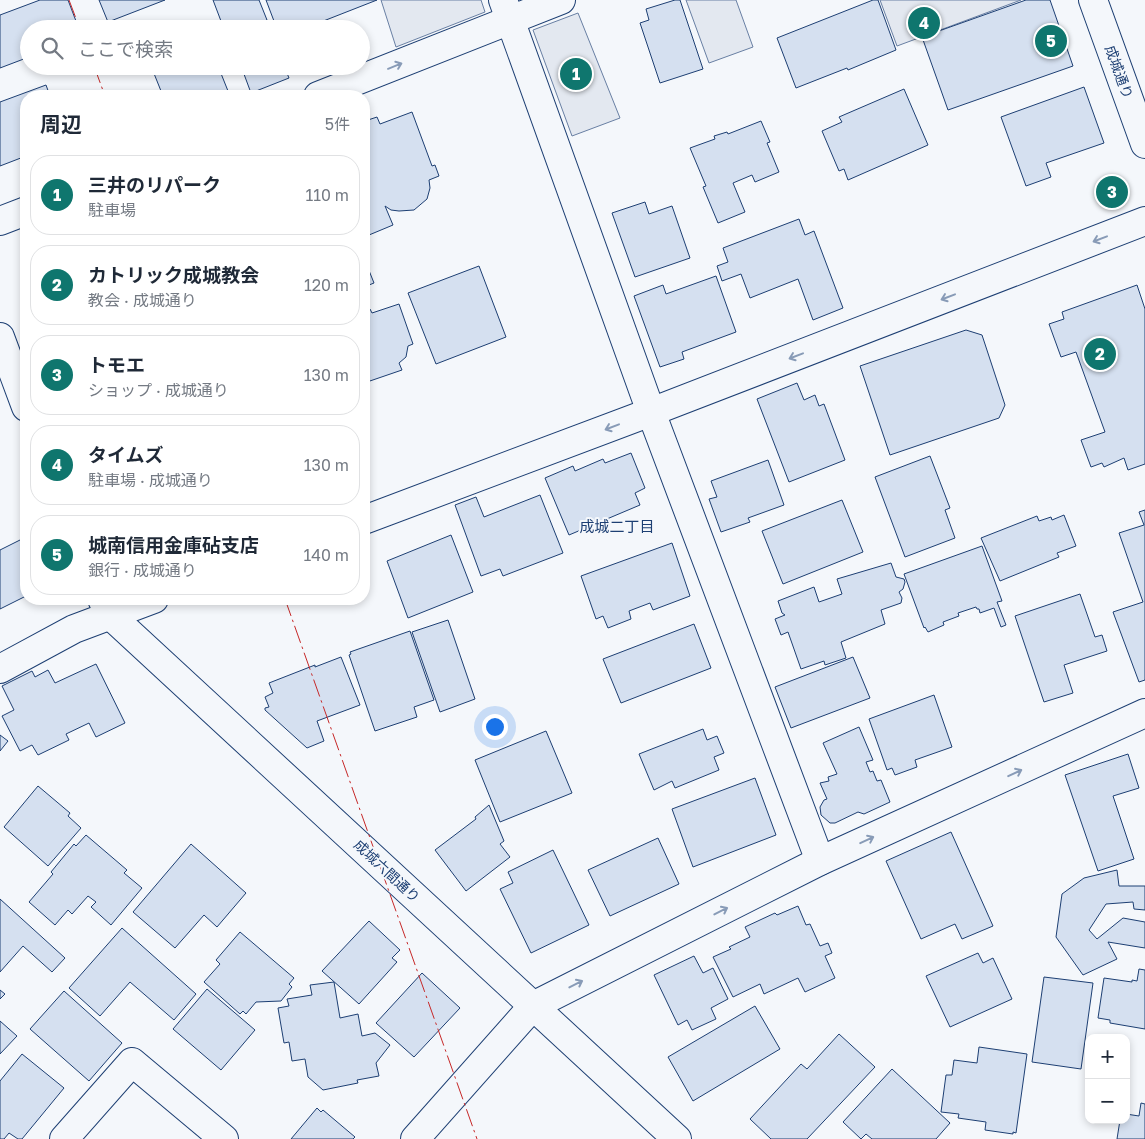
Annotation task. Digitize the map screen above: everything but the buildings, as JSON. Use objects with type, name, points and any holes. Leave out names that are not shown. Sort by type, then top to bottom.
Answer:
[{"type":"street","points":[[370,72],[507,10],[561,0]]},
{"type":"street","name":"成城通り","points":[[1094,0],[1145,144]]},
{"type":"street","points":[[507,10],[651,412],[820,861]]},
{"type":"street","points":[[331,90],[364,75]]},
{"type":"street","points":[[0,222],[20,214]]},
{"type":"street","points":[[370,518],[651,412],[1145,221]]},
{"type":"street","points":[[0,337],[20,391]]},
{"type":"street","points":[[0,669],[74,629],[106,607]]},
{"type":"street","name":"成城六間通り","points":[[106,607],[677,1139]]},
{"type":"street","points":[[415,1139],[533,1006],[820,861],[1145,713]]},
{"type":"street","points":[[64,1139],[132,1062],[224,1139]]},
{"type":"shaded area","points":[[381,0],[481,0],[485,12],[396,47]]},
{"type":"shaded area","points":[[686,0],[736,0],[753,47],[709,63]]},
{"type":"shaded area","points":[[880,0],[1021,0],[897,46]]},
{"type":"shaded area","points":[[578,13],[620,118],[572,136],[533,30]]},
{"type":"power","points":[[69,0],[77,20]]},
{"type":"power","points":[[97,75],[103,90]]},
{"type":"power","points":[[287,605],[477,1139]]},
{"type":"place","name":"タイムズ","points":[[924,23]]},
{"type":"place","name":"城南信用金庫砧支店","points":[[1051,41]]},
{"type":"place","name":"三井のリパーク","points":[[576,74]]},
{"type":"place","name":"トモエ","points":[[1112,192]]},
{"type":"place","name":"カトリック成城教会","points":[[1100,354]]},
{"type":"district","name":"成城二丁目","points":[[617,527]]}]
